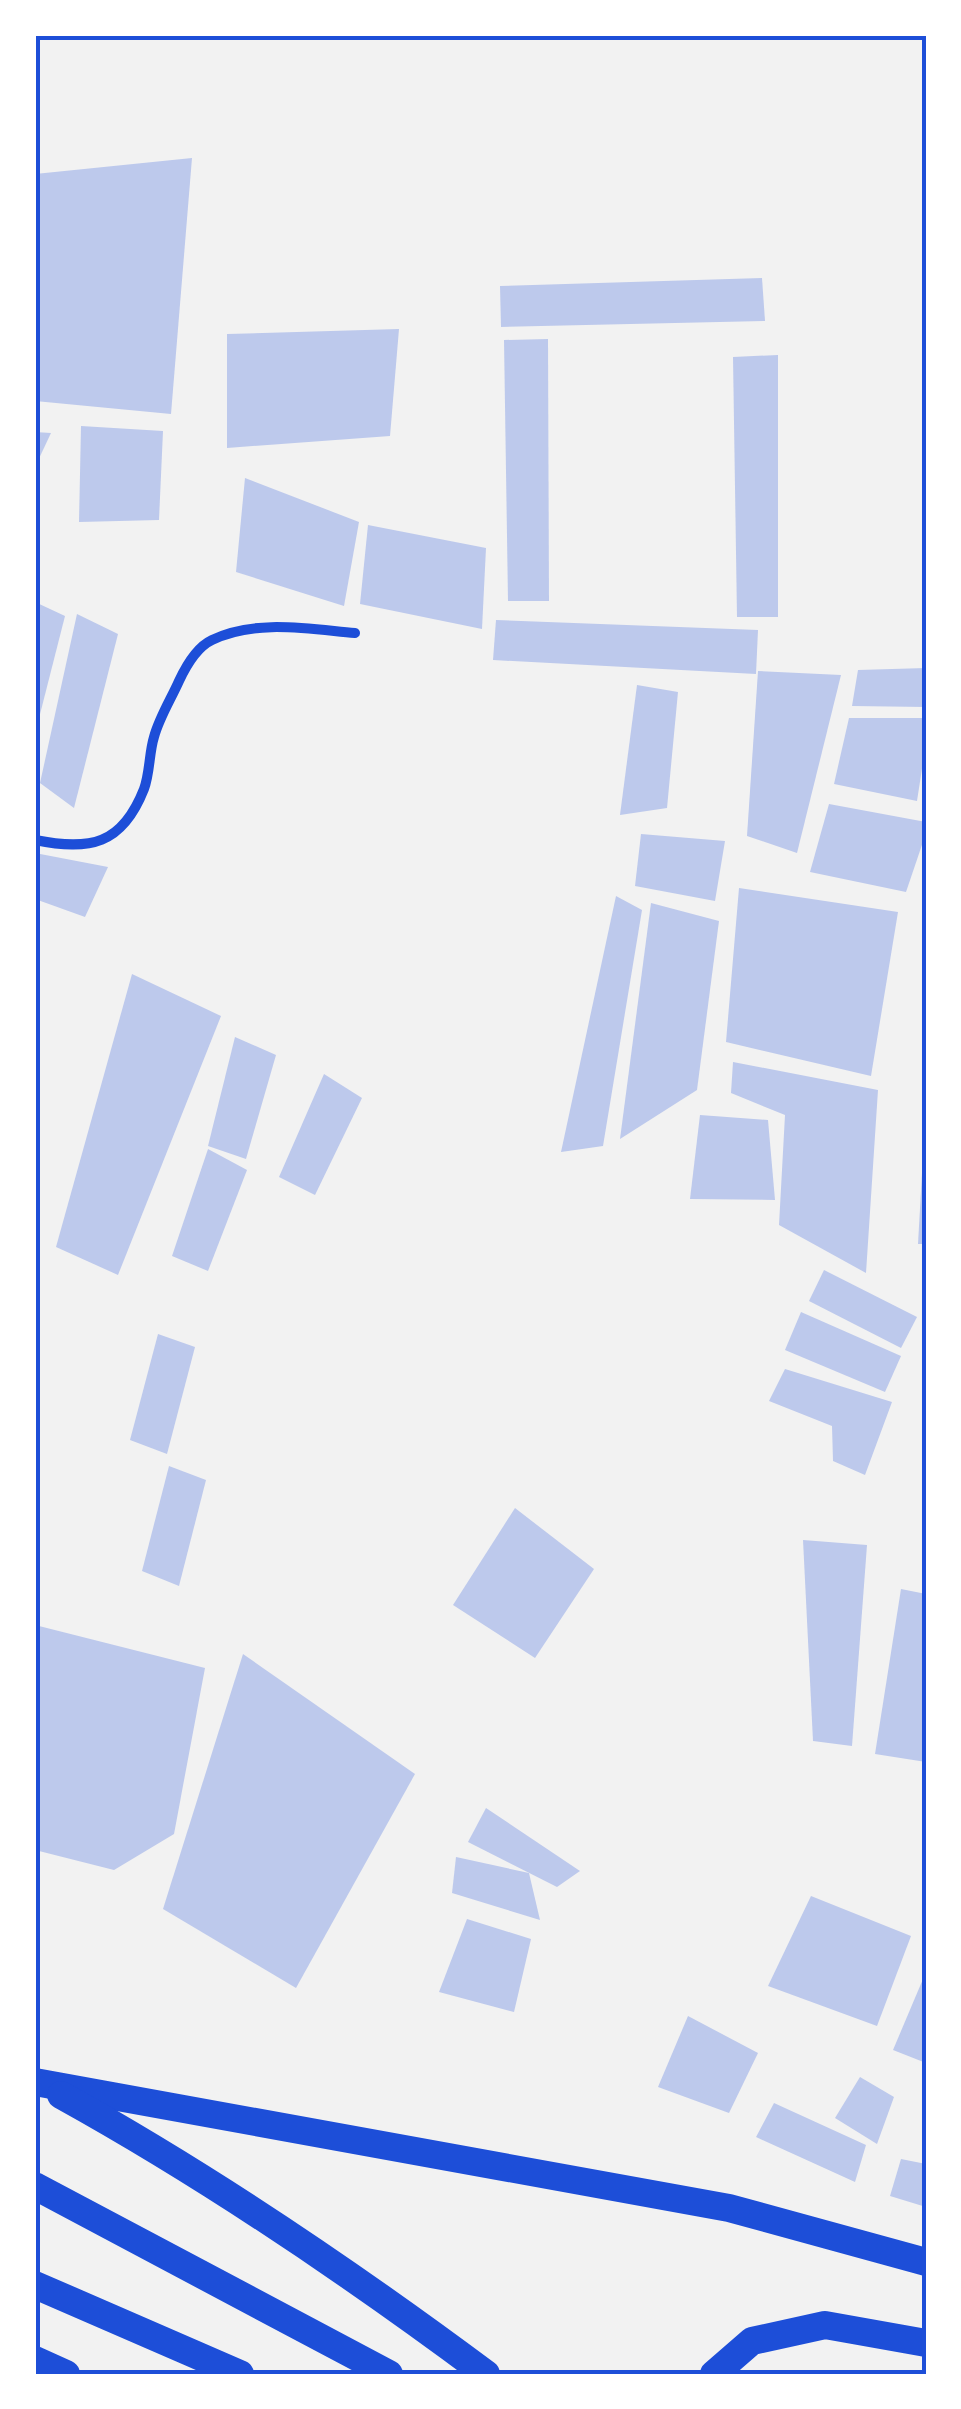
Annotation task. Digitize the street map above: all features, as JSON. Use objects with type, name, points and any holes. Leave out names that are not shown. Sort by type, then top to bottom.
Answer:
[{"type":"highway","points":[[39,2083],[730,2208],[926,2262]]},
{"type":"highway","points":[[39,2083],[155,2146],[262,2214],[486,2374]]},
{"type":"highway","points":[[35,2186],[389,2374]]},
{"type":"highway","points":[[35,2285],[240,2374]]},
{"type":"highway","points":[[714,2374],[752,2341],[825,2326],[926,2344]]},
{"type":"highway","points":[[35,2360],[66,2374]]},
{"type":"street","points":[[35,840],[68,847],[100,842],[120,832],[145,788],[154,734],[187,665],[208,641],[234,632],[287,626],[355,633]]},
{"type":"building","points":[[192,158],[171,414],[35,401],[35,174]]},
{"type":"building","points":[[762,278],[765,321],[501,327],[500,286]]},
{"type":"building","points":[[399,329],[390,436],[227,448],[227,334]]},
{"type":"building","points":[[548,339],[549,601],[508,601],[504,340]]},
{"type":"building","points":[[778,355],[778,617],[737,617],[733,357]]},
{"type":"building","points":[[81,426],[163,431],[159,520],[79,522]]},
{"type":"building","points":[[35,432],[51,433],[35,467]]},
{"type":"building","points":[[245,478],[359,522],[344,606],[236,572]]},
{"type":"building","points":[[368,525],[486,548],[482,629],[360,604]]},
{"type":"building","points":[[35,602],[65,616],[36,730],[35,729]]},
{"type":"building","points":[[77,614],[118,634],[74,808],[40,783]]},
{"type":"building","points":[[496,620],[758,630],[756,674],[493,660]]},
{"type":"building","points":[[926,668],[926,707],[852,706],[858,670]]},
{"type":"building","points":[[758,671],[841,675],[797,853],[747,836]]},
{"type":"building","points":[[637,685],[678,692],[667,808],[620,815]]},
{"type":"building","points":[[849,718],[926,718],[917,801],[834,784]]},
{"type":"building","points":[[829,804],[926,822],[926,833],[906,892],[810,872]]},
{"type":"building","points":[[641,834],[725,841],[715,901],[635,886]]},
{"type":"building","points":[[35,853],[108,867],[85,917],[35,899]]},
{"type":"building","points":[[739,888],[898,912],[871,1076],[726,1042]]},
{"type":"building","points":[[616,896],[642,910],[603,1146],[561,1152]]},
{"type":"building","points":[[651,903],[719,921],[697,1090],[620,1139]]},
{"type":"building","points":[[132,974],[221,1016],[118,1275],[56,1247]]},
{"type":"building","points":[[235,1037],[276,1055],[246,1159],[208,1146]]},
{"type":"building","points":[[733,1062],[878,1090],[866,1273],[779,1225],[785,1115],[731,1093]]},
{"type":"building","points":[[324,1074],[362,1098],[315,1195],[279,1177]]},
{"type":"building","points":[[700,1115],[768,1120],[775,1200],[690,1199]]},
{"type":"building","points":[[208,1149],[247,1170],[208,1271],[172,1256]]},
{"type":"building","points":[[923,1155],[926,1244],[918,1244]]},
{"type":"building","points":[[824,1270],[917,1317],[901,1348],[809,1301]]},
{"type":"building","points":[[801,1312],[901,1356],[885,1392],[785,1350]]},
{"type":"building","points":[[158,1334],[195,1347],[167,1454],[130,1440]]},
{"type":"building","points":[[785,1369],[892,1402],[865,1475],[833,1461],[832,1426],[769,1401]]},
{"type":"building","points":[[169,1466],[206,1480],[179,1586],[142,1571]]},
{"type":"building","points":[[515,1508],[594,1569],[535,1658],[453,1605]]},
{"type":"building","points":[[803,1540],[867,1545],[852,1746],[813,1741]]},
{"type":"building","points":[[901,1589],[926,1594],[926,1762],[875,1754]]},
{"type":"building","points":[[35,1625],[205,1668],[174,1834],[114,1870],[35,1850]]},
{"type":"building","points":[[243,1654],[415,1774],[296,1988],[163,1909]]},
{"type":"building","points":[[486,1808],[580,1871],[557,1887],[468,1842]]},
{"type":"building","points":[[456,1857],[529,1873],[540,1920],[452,1893]]},
{"type":"building","points":[[811,1896],[911,1936],[877,2026],[768,1986]]},
{"type":"building","points":[[467,1919],[531,1939],[514,2012],[439,1992]]},
{"type":"building","points":[[923,1979],[926,1980],[926,2063],[893,2050]]},
{"type":"building","points":[[688,2016],[758,2053],[729,2113],[658,2087]]},
{"type":"building","points":[[860,2077],[894,2097],[877,2144],[835,2118]]},
{"type":"building","points":[[774,2103],[866,2145],[855,2182],[756,2137]]},
{"type":"building","points":[[901,2159],[926,2164],[926,2207],[890,2196]]}]
